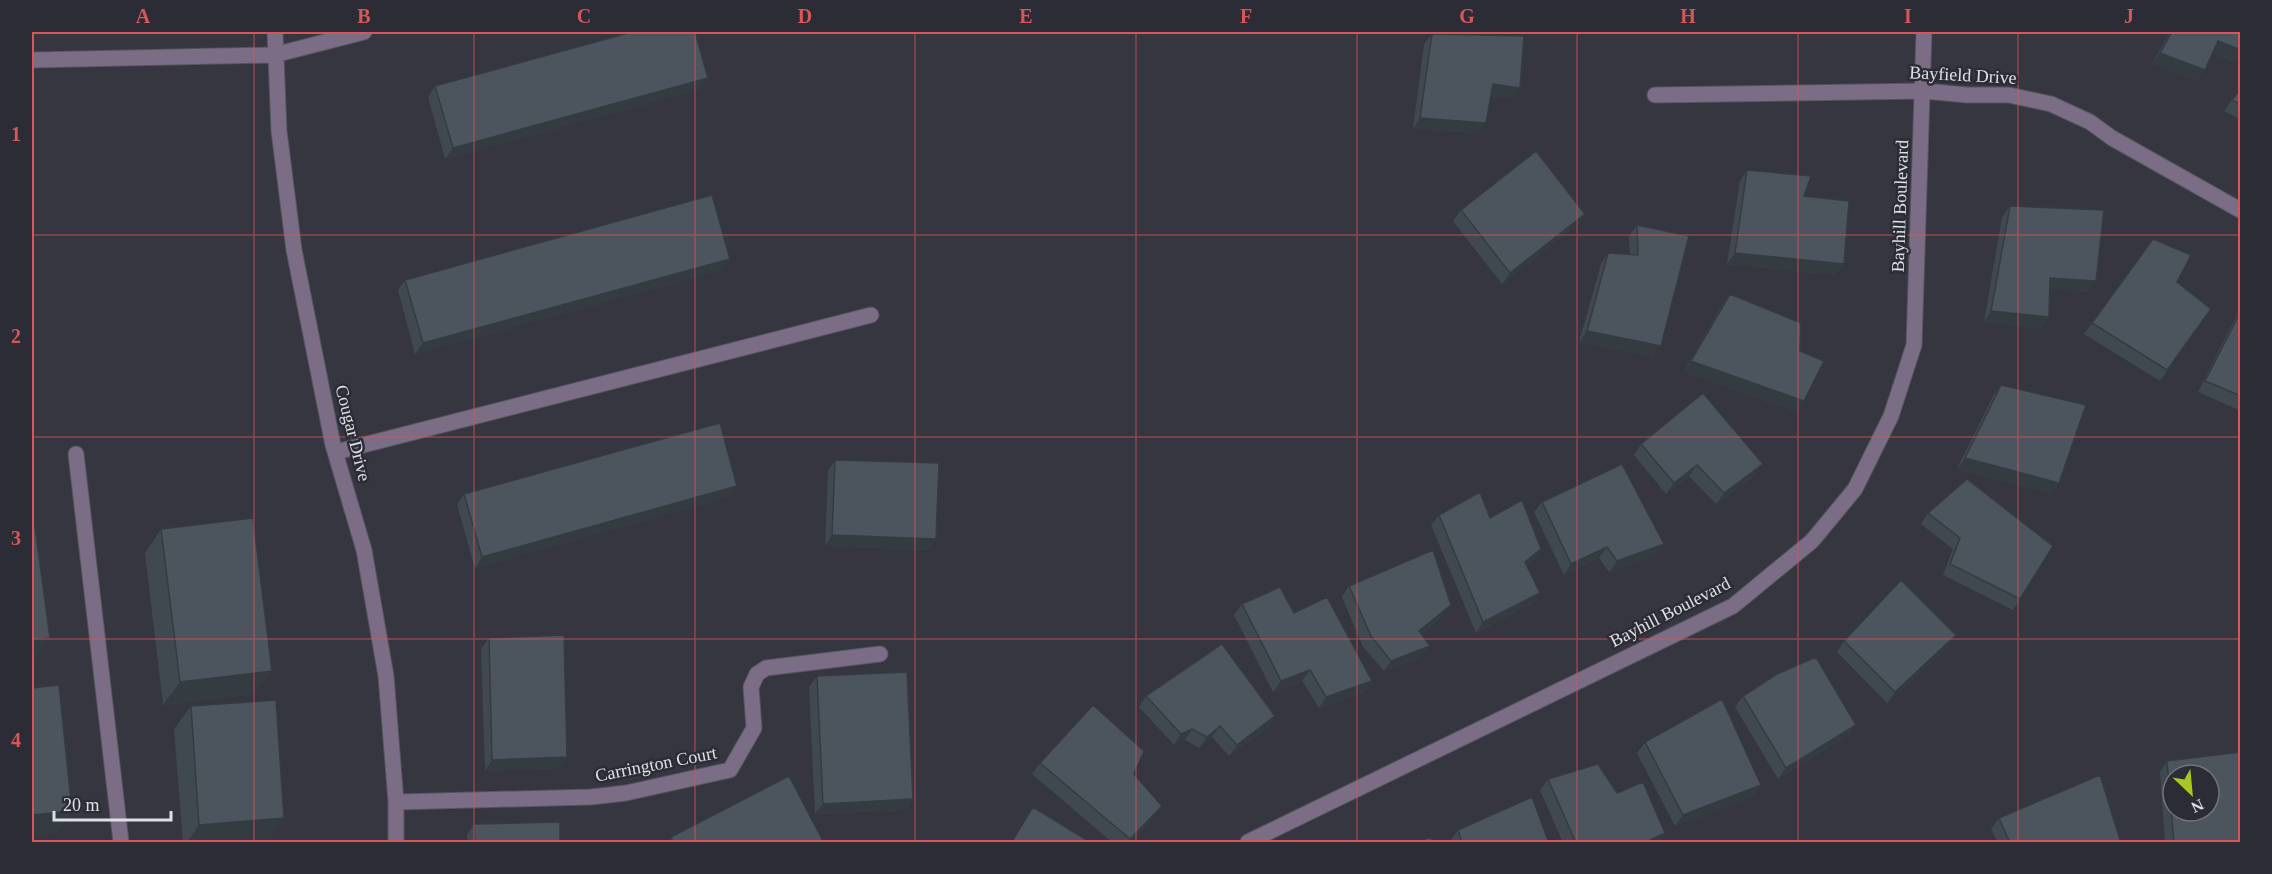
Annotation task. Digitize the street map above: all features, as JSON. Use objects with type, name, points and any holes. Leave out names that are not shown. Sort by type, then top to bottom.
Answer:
[{"type":"street","name":"Cougar Drive","points":[[275,32],[274,55],[279,131],[294,250],[336,452],[364,550],[386,676],[396,802],[396,843]]},
{"type":"street","points":[[32,60],[274,55],[364,32]]},
{"type":"street","name":"Bayhill Boulevard","points":[[1248,843],[1733,606],[1812,541],[1855,489],[1891,416],[1914,345],[1924,32]]},
{"type":"street","name":"Bayfield Drive","points":[[1654,95],[1923,91],[1967,95],[2009,95],[2051,104],[2090,122],[2112,138],[2241,210]]},
{"type":"street","points":[[336,452],[871,315]]},
{"type":"street","points":[[76,454],[121,843]]},
{"type":"street","name":"Carrington Court","points":[[396,802],[591,797],[626,793],[730,770],[754,728],[751,687],[757,674],[766,668],[880,654]]},
{"type":"building","points":[[632,32],[695,32],[708,78],[453,148],[435,86]]},
{"type":"building","points":[[2172,32],[2241,32],[2241,50],[2218,41],[2205,70],[2160,53]]},
{"type":"building","points":[[1432,34],[1524,36],[1520,88],[1493,84],[1486,123],[1420,118]]},
{"type":"building","points":[[2241,88],[2241,105],[2232,100]]},
{"type":"building","points":[[1536,151],[1585,214],[1510,273],[1461,210]]},
{"type":"building","points":[[1747,170],[1811,176],[1804,196],[1849,201],[1844,264],[1735,253]]},
{"type":"building","points":[[712,195],[730,259],[423,343],[405,280]]},
{"type":"building","points":[[2010,206],[2104,210],[2096,281],[2050,278],[2049,317],[1991,311]]},
{"type":"building","points":[[1637,225],[1689,236],[1661,346],[1587,331],[1608,253],[1638,255]]},
{"type":"building","points":[[2153,239],[2191,255],[2177,282],[2211,309],[2167,370],[2092,323]]},
{"type":"building","points":[[1730,294],[1801,323],[1800,351],[1824,361],[1804,401],[1691,361]]},
{"type":"building","points":[[2241,311],[2241,396],[2205,381]]},
{"type":"building","points":[[2001,385],[2086,405],[2059,483],[1965,458]]},
{"type":"building","points":[[1703,393],[1763,464],[1724,493],[1697,465],[1674,483],[1641,444]]},
{"type":"building","points":[[720,423],[737,486],[482,557],[464,494]]},
{"type":"building","points":[[835,460],[939,463],[936,539],[832,535]]},
{"type":"building","points":[[1622,464],[1664,544],[1617,561],[1607,547],[1571,564],[1542,502]]},
{"type":"building","points":[[1967,479],[2053,546],[2020,599],[1950,564],[1960,538],[1928,513]]},
{"type":"building","points":[[1480,492],[1490,518],[1522,500],[1541,549],[1525,562],[1540,593],[1483,622],[1439,515]]},
{"type":"building","points":[[32,505],[50,638],[32,640]]},
{"type":"building","points":[[253,518],[272,671],[180,682],[161,529]]},
{"type":"building","points":[[1433,550],[1451,605],[1419,631],[1430,646],[1391,661],[1371,636],[1349,586]]},
{"type":"building","points":[[1901,580],[1956,635],[1895,692],[1844,641]]},
{"type":"building","points":[[1280,587],[1294,613],[1327,597],[1372,681],[1326,697],[1310,670],[1281,681],[1242,604]]},
{"type":"building","points":[[564,635],[567,757],[492,760],[489,638]]},
{"type":"building","points":[[1222,644],[1275,716],[1237,745],[1220,726],[1207,737],[1192,729],[1181,734],[1146,696]]},
{"type":"building","points":[[1816,657],[1856,725],[1786,768],[1743,696],[1777,674]]},
{"type":"building","points":[[907,672],[913,799],[823,804],[817,676]]},
{"type":"building","points":[[59,685],[72,811],[32,815],[32,688]]},
{"type":"building","points":[[1722,699],[1761,785],[1683,815],[1645,742]]},
{"type":"building","points":[[276,700],[284,818],[199,825],[191,706]]},
{"type":"building","points":[[1093,705],[1144,751],[1134,774],[1162,806],[1130,839],[1040,763]]},
{"type":"building","points":[[2241,752],[2241,843],[2174,843],[2172,823],[2221,823],[2221,763],[2167,763],[2167,761]]},
{"type":"building","points":[[1598,764],[1617,793],[1643,782],[1665,833],[1644,843],[1576,843],[1548,779]]},
{"type":"building","points":[[2100,775],[2121,843],[2010,843],[1999,818]]},
{"type":"building","points":[[789,776],[824,843],[673,843],[671,837]]},
{"type":"building","points":[[1532,797],[1549,843],[1462,843],[1458,830]]},
{"type":"building","points":[[1033,807],[1090,842],[1011,843]]},
{"type":"building","points":[[560,822],[560,843],[475,843],[474,824]]},
{"type":"building","points":[[1431,837],[1433,843],[1414,843]]}]
